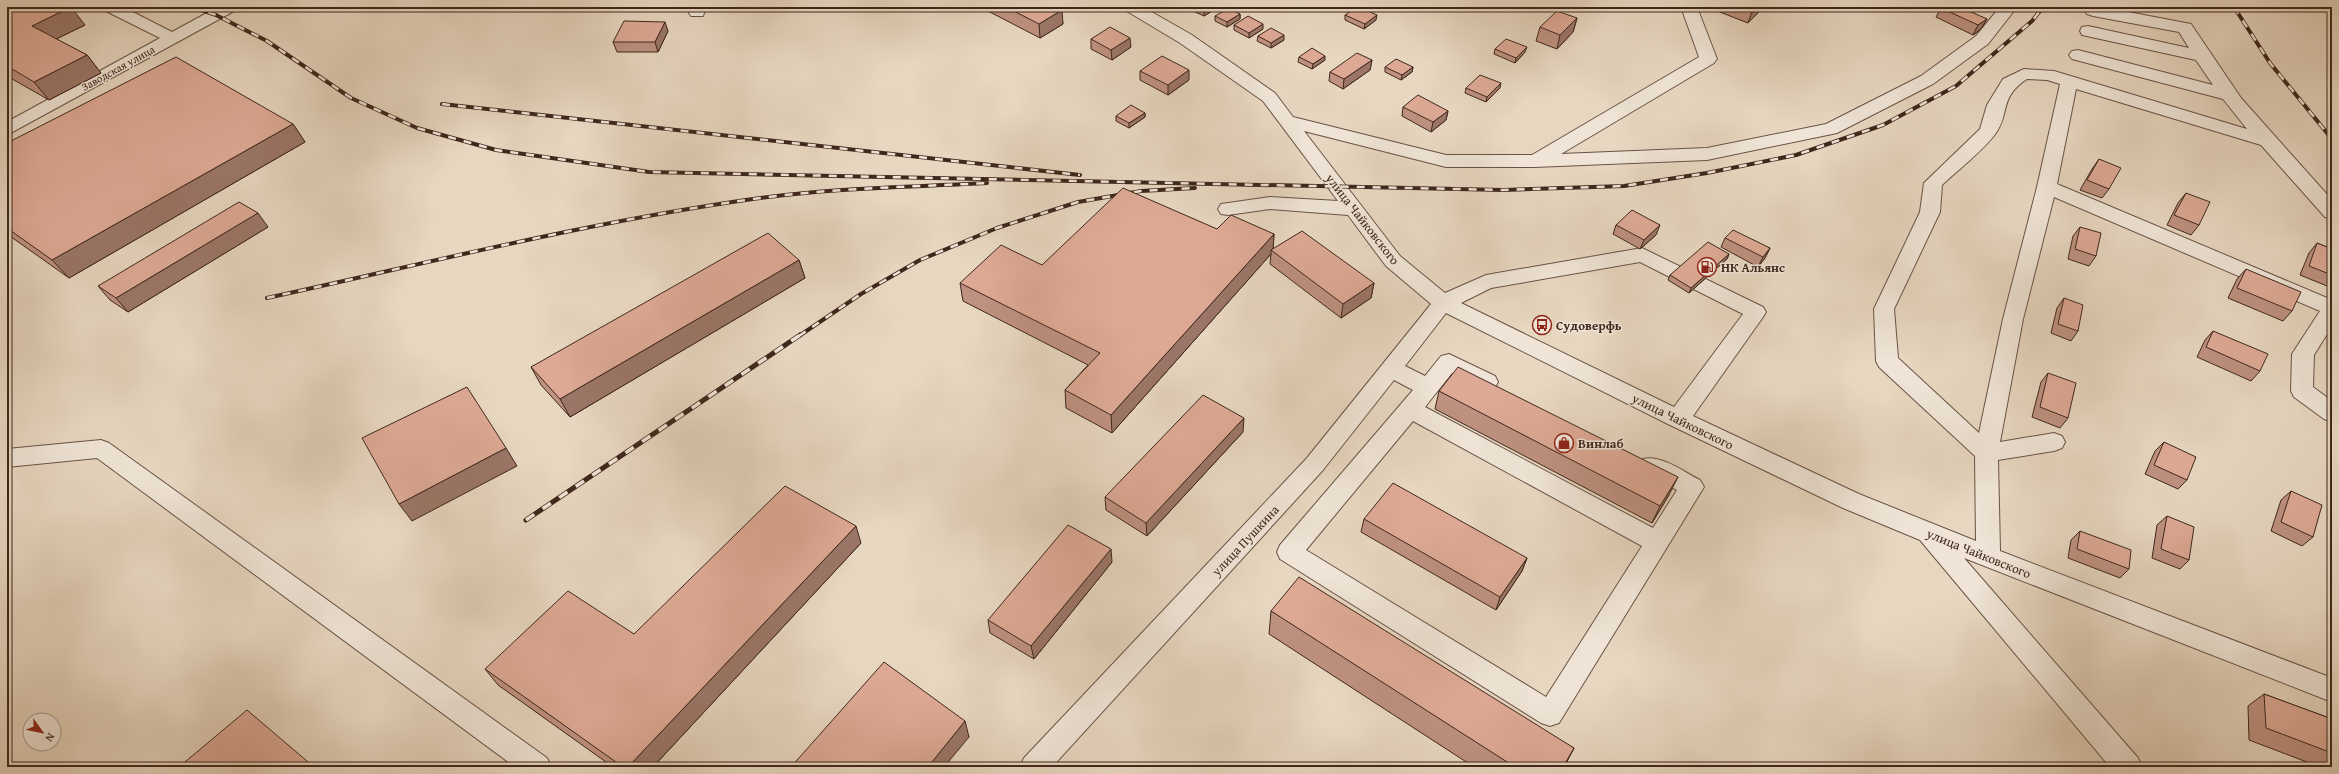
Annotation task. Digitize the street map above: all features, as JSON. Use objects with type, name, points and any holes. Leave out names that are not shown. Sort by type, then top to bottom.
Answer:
[{"type":"street","points":[[110,7],[172,38]]},
{"type":"street","name":"Заводская улица","points":[[7,130],[230,7]]},
{"type":"street","name":"улица Чайковского","points":[[1131,7],[1186,38],[1269,97],[1393,260],[1443,303],[1678,419],[1851,501],[1988,557],[2332,690]]},
{"type":"street","points":[[1534,161],[1708,59],[1689,7]]},
{"type":"street","points":[[1288,121],[1446,161],[1534,161],[1706,154],[1831,129],[1927,80],[1982,40],[2010,7]]},
{"type":"street","points":[[2094,7],[2093,11],[2185,28],[2200,56],[2229,95],[2266,141],[2332,212]]},
{"type":"street","points":[[2088,31],[2200,56]]},
{"type":"street","points":[[2078,55],[2229,95]]},
{"type":"street","points":[[1986,453],[1887,361],[1884,309],[1930,212],[1933,183],[1988,131],[1996,105],[2009,83],[2024,74],[2048,75],[2266,141]]},
{"type":"street","points":[[1988,557],[1986,453],[2013,319],[2047,187],[2069,81]]},
{"type":"street","points":[[2047,187],[2332,308],[2303,354],[2302,391],[2332,413]]},
{"type":"street","points":[[1228,209],[1270,203],[1354,209]]},
{"type":"street","points":[[1443,303],[1486,282],[1642,255],[1756,312],[1678,419]]},
{"type":"street","name":"улица Пушкина","points":[[1034,767],[1315,464],[1443,303]]},
{"type":"street","points":[[1505,391],[1449,362],[1289,552],[1550,714],[1692,488],[1630,455]]},
{"type":"street","points":[[1392,369],[1428,388]]},
{"type":"street","points":[[1410,409],[1657,542]]},
{"type":"street","points":[[1986,453],[2054,442]]},
{"type":"street","points":[[7,458],[100,449],[537,767]]},
{"type":"street","points":[[1927,532],[2128,767]]},
{"type":"building","points":[[23,7],[71,7],[32,26],[87,55],[34,82],[7,66],[7,14]]},
{"type":"building","points":[[1006,7],[1057,7],[1062,10],[1039,24]]},
{"type":"building","points":[[1195,7],[1211,7],[1204,12]]},
{"type":"building","points":[[1357,7],[1377,15],[1365,24],[1345,15]]},
{"type":"building","points":[[1960,7],[1987,19],[1978,25],[1941,8]]},
{"type":"building","points":[[1229,8],[1240,14],[1227,22],[1215,16]]},
{"type":"building","points":[[1557,11],[1577,18],[1560,35],[1540,27]]},
{"type":"building","points":[[1248,16],[1263,24],[1249,33],[1234,25]]},
{"type":"building","points":[[624,21],[665,22],[655,42],[613,42]]},
{"type":"building","points":[[1110,27],[1130,38],[1111,50],[1091,39]]},
{"type":"building","points":[[1271,28],[1284,35],[1271,43],[1258,36]]},
{"type":"building","points":[[1506,39],[1527,47],[1516,58],[1495,49]]},
{"type":"building","points":[[1312,48],[1325,56],[1313,64],[1299,57]]},
{"type":"building","points":[[1357,53],[1372,60],[1344,79],[1330,72]]},
{"type":"building","points":[[1162,56],[1189,70],[1168,85],[1140,71]]},
{"type":"building","points":[[176,57],[293,124],[52,260],[7,228],[7,143]]},
{"type":"building","points":[[1396,59],[1413,67],[1402,75],[1385,67]]},
{"type":"building","points":[[1480,75],[1501,83],[1487,97],[1466,88]]},
{"type":"building","points":[[1418,95],[1448,111],[1433,122],[1403,107]]},
{"type":"building","points":[[1131,105],[1145,113],[1129,123],[1116,116]]},
{"type":"building","points":[[2099,159],[2121,168],[2109,189],[2087,180]]},
{"type":"building","points":[[1123,188],[1217,229],[1231,215],[1274,234],[1111,415],[1065,390],[1100,353],[960,283],[1001,245],[1042,265]]},
{"type":"building","points":[[2186,193],[2210,202],[2199,225],[2174,215]]},
{"type":"building","points":[[239,202],[258,213],[116,298],[98,286]]},
{"type":"building","points":[[1632,210],[1660,225],[1644,240],[1616,225]]},
{"type":"building","points":[[2080,227],[2101,233],[2096,256],[2075,249]]},
{"type":"building","points":[[1733,230],[1770,248],[1763,257],[1725,238]]},
{"type":"building","points":[[1302,231],[1374,283],[1343,304],[1271,250]]},
{"type":"building","points":[[768,233],[799,260],[560,399],[531,367]]},
{"type":"building","points":[[1708,242],[1729,254],[1691,288],[1670,275]]},
{"type":"building","points":[[2317,243],[2332,249],[2332,275],[2309,266]]},
{"type":"building","points":[[2246,269],[2301,292],[2292,311],[2237,288]]},
{"type":"building","points":[[2064,298],[2083,305],[2078,331],[2058,324]]},
{"type":"building","points":[[2213,331],[2268,354],[2260,371],[2206,347]]},
{"type":"building","points":[[1458,367],[1678,477],[1660,506],[1439,391]]},
{"type":"building","points":[[2048,373],[2076,383],[2068,418],[2040,407]]},
{"type":"building","points":[[467,387],[506,448],[399,504],[362,438]]},
{"type":"building","points":[[1203,395],[1244,418],[1146,523],[1105,497]]},
{"type":"building","points":[[2164,442],[2196,457],[2187,480],[2154,465]]},
{"type":"building","points":[[1393,483],[1527,558],[1500,597],[1364,519]]},
{"type":"building","points":[[785,486],[856,526],[628,767],[623,767],[485,669],[568,591],[634,634]]},
{"type":"building","points":[[2291,491],[2322,505],[2313,537],[2281,522]]},
{"type":"building","points":[[2167,516],[2194,527],[2189,560],[2161,549]]},
{"type":"building","points":[[1068,525],[1111,549],[1031,646],[988,620]]},
{"type":"building","points":[[2080,531],[2131,550],[2129,569],[2077,549]]},
{"type":"building","points":[[1299,577],[1574,748],[1563,767],[1515,767],[1271,611]]},
{"type":"building","points":[[884,662],[965,721],[928,767],[791,767]]},
{"type":"building","points":[[2264,694],[2332,719],[2332,753],[2266,728]]},
{"type":"building","points":[[247,710],[314,767],[179,767]]},
{"type":"railway","points":[[193,7],[216,15],[267,41],[351,98],[417,128],[496,150],[649,172],[1503,190],[1624,186],[1707,173],[1796,155],[1883,125],[1956,86],[2032,21],[2043,7]]},
{"type":"railway","points":[[2234,7],[2270,63],[2332,139]]},
{"type":"railway","points":[[442,104],[1080,175]]},
{"type":"railway","points":[[267,298],[570,231],[692,208],[811,192],[987,183]]},
{"type":"railway","points":[[799,336],[861,294],[920,260],[997,228],[1078,202],[1141,191],[1195,188]]},
{"type":"railway","points":[[526,520],[800,335]]},
{"type":"place","name":"НК Альянс","points":[[1707,267]]},
{"type":"place","name":"Судоверфь","points":[[1542,325]]},
{"type":"place","name":"Винлаб","points":[[1564,443]]}]
